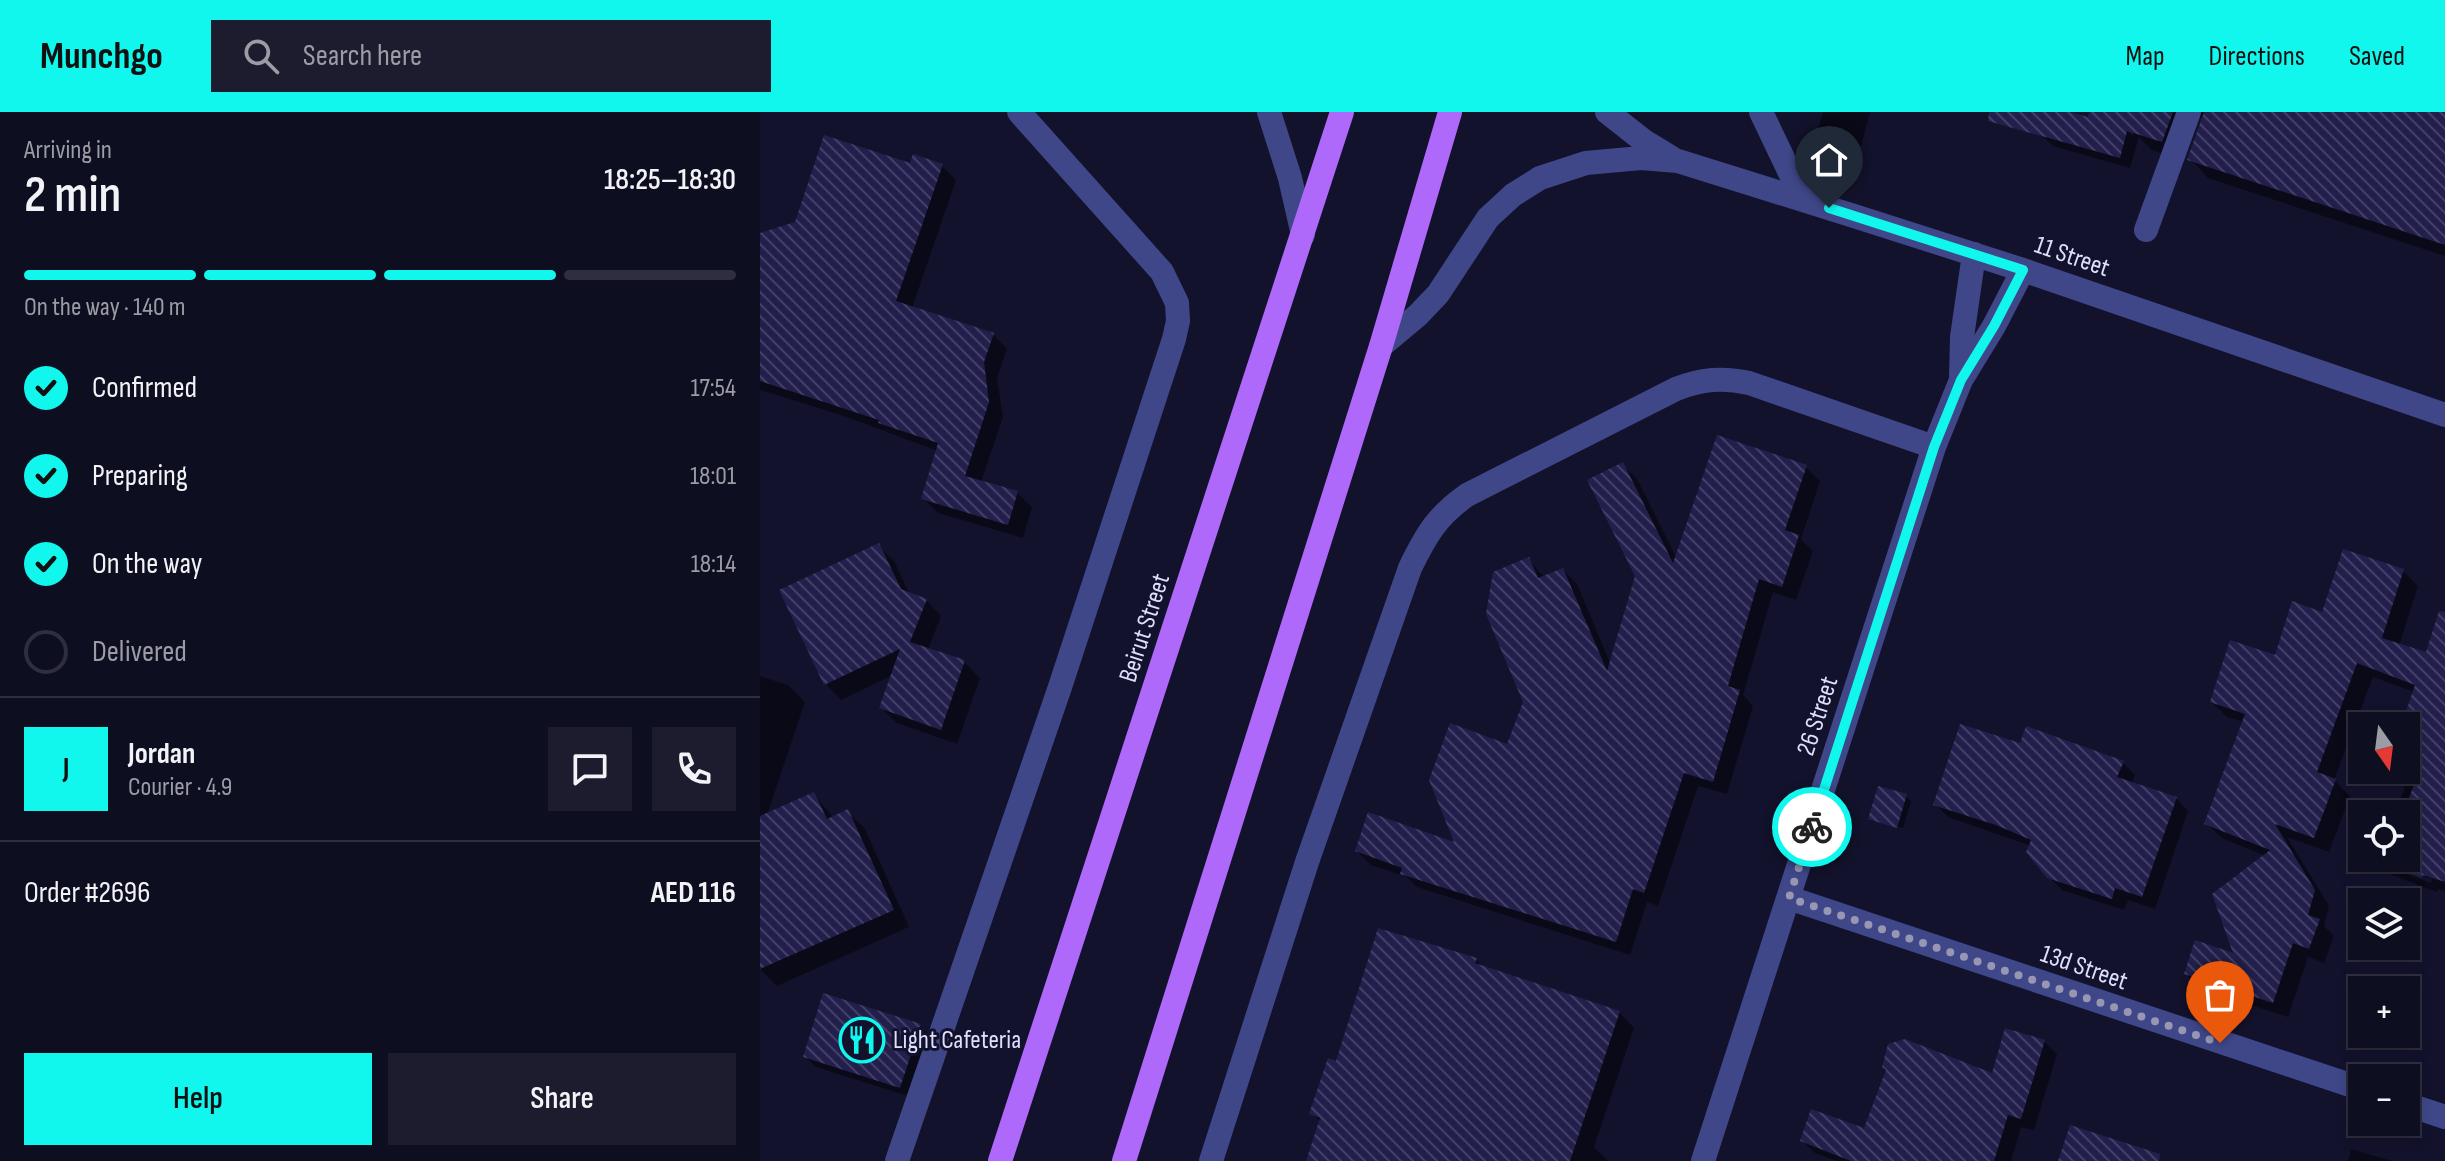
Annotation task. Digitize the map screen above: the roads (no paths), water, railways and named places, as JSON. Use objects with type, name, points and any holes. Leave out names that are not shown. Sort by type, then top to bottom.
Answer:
[{"type":"main road","name":"Beirut Street","points":[[1000,1161],[1342,112]]},
{"type":"main road","points":[[1124,1161],[1381,346],[1450,112]]},
{"type":"street","points":[[897,1161],[1060,687],[1178,321],[1177,303],[1171,286],[1151,257],[1019,112]]},
{"type":"street","points":[[1269,112],[1290,178],[1303,235]]},
{"type":"street","name":"11 Street","points":[[1607,112],[1644,141],[1678,161]]},
{"type":"street","points":[[1761,112],[1803,200]]},
{"type":"street","points":[[2146,230],[2189,112]]},
{"type":"street","name":"11 Street","points":[[1381,346],[1438,294],[1488,218],[1513,195],[1540,178],[1586,163],[1641,158],[1678,161],[1974,254],[2445,415]]},
{"type":"street","name":"26 Street","points":[[1961,380],[1962,337],[1974,254]]},
{"type":"street","name":"26 Street","points":[[1703,1161],[1934,447],[1961,380],[2023,270]]},
{"type":"street","points":[[1211,1161],[1307,862],[1410,568],[1432,526],[1446,509],[1467,495],[1676,389],[1712,379],[1749,383],[1934,447]]},
{"type":"street","name":"13d Street","points":[[1789,898],[2348,1084]]},
{"type":"street","points":[[2420,1109],[2445,1117]]},
{"type":"place","name":"Light Cafeteria","points":[[862,1040]]}]
